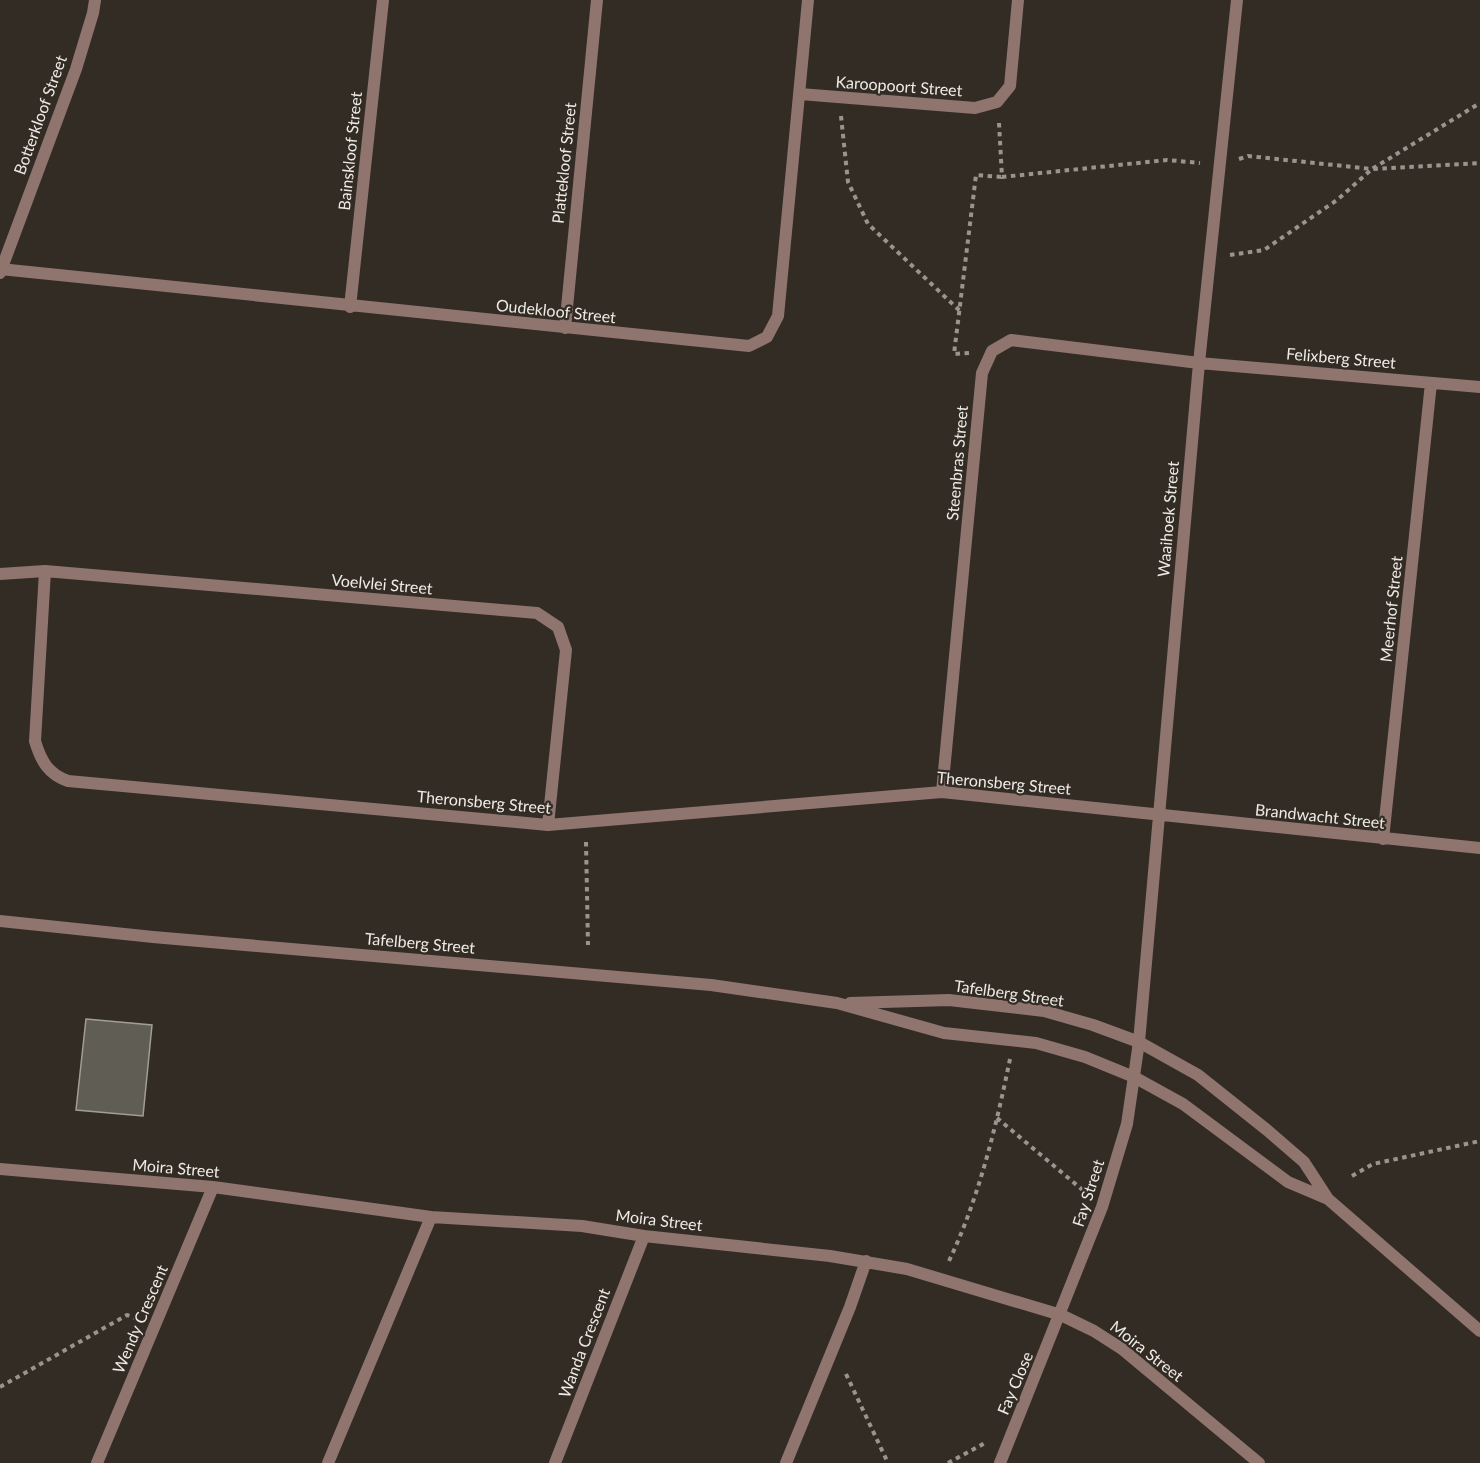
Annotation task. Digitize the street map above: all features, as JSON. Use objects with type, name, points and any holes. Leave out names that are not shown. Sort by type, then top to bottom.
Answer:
[{"type":"street","name":"Botterkloof Street","points":[[0,271],[76,69],[95,0]]},
{"type":"street","name":"Bainskloof Street","points":[[350,307],[383,0]]},
{"type":"street","name":"Plattekloof Street","points":[[565,328],[597,0]]},
{"type":"street","name":"Oudekloof Street","points":[[0,271],[749,346],[767,337],[778,316],[808,0]]},
{"type":"street","points":[[997,102],[1010,86],[1018,0]]},
{"type":"street","name":"Waaihoek Street","points":[[1138,1042],[1199,363],[1237,0]]},
{"type":"street","name":"Karoopoort Street","points":[[800,94],[975,108],[997,102]]},
{"type":"street","points":[[992,351],[1011,340],[1199,363]]},
{"type":"street","name":"Steenbras Street","points":[[942,792],[982,373],[992,351]]},
{"type":"street","name":"Felixberg Street","points":[[1199,363],[1480,387]]},
{"type":"street","name":"Meerhof Street","points":[[1383,839],[1431,382]]},
{"type":"street","name":"Theronsberg Street","points":[[45,571],[34,741],[40,758],[49,771],[58,778],[68,781],[548,825],[942,792],[1157,816]]},
{"type":"street","name":"Voelvlei Street","points":[[0,574],[45,571],[537,613],[558,627],[566,650],[548,825]]},
{"type":"street","name":"Brandwacht Street","points":[[1157,816],[1480,848]]},
{"type":"street","name":"Tafelberg Street","points":[[0,921],[153,937],[711,985],[837,1003],[944,1033],[1036,1043],[1085,1057],[1134,1077],[1183,1104],[1288,1182],[1328,1199]]},
{"type":"street","name":"Tafelberg Street","points":[[837,1003],[950,1000],[1044,1011],[1093,1025],[1138,1042],[1198,1075],[1267,1130],[1304,1162],[1328,1199],[1480,1331]]},
{"type":"street","name":"Fay Street","points":[[1061,1315],[1102,1207],[1127,1124],[1138,1042]]},
{"type":"street","name":"Moira Street","points":[[0,1169],[213,1187],[431,1217],[582,1226],[644,1236],[866,1261],[908,1269],[1061,1315],[1094,1331],[1122,1349],[1256,1462]]},
{"type":"street","name":"Wendy Crescent","points":[[97,1463],[213,1187]]},
{"type":"street","points":[[328,1463],[431,1217]]},
{"type":"street","name":"Wanda Crescent","points":[[555,1463],[644,1236]]},
{"type":"street","points":[[786,1463],[850,1307],[866,1261]]},
{"type":"street","name":"Fay Close","points":[[1000,1463],[1061,1315]]},
{"type":"path","points":[[840,98],[848,182],[868,224],[960,311]]},
{"type":"path","points":[[997,102],[1002,177]]},
{"type":"path","points":[[1210,258],[1264,250],[1337,200],[1372,169],[1480,103]]},
{"type":"path","points":[[992,351],[954,354],[976,174],[1002,177],[1167,160],[1220,164],[1248,156],[1372,169],[1480,163]]},
{"type":"path","points":[[586,835],[588,945]]},
{"type":"path","points":[[947,1265],[959,1239],[998,1118],[1011,1058]]},
{"type":"path","points":[[998,1118],[1090,1196]]},
{"type":"path","points":[[1352,1176],[1373,1164],[1480,1141]]},
{"type":"path","points":[[0,1387],[127,1315],[154,1327]]},
{"type":"path","points":[[846,1373],[888,1463]]},
{"type":"path","points":[[948,1463],[991,1439]]},
{"type":"building","points":[[86,1019],[152,1025],[143,1116],[76,1110]]}]
